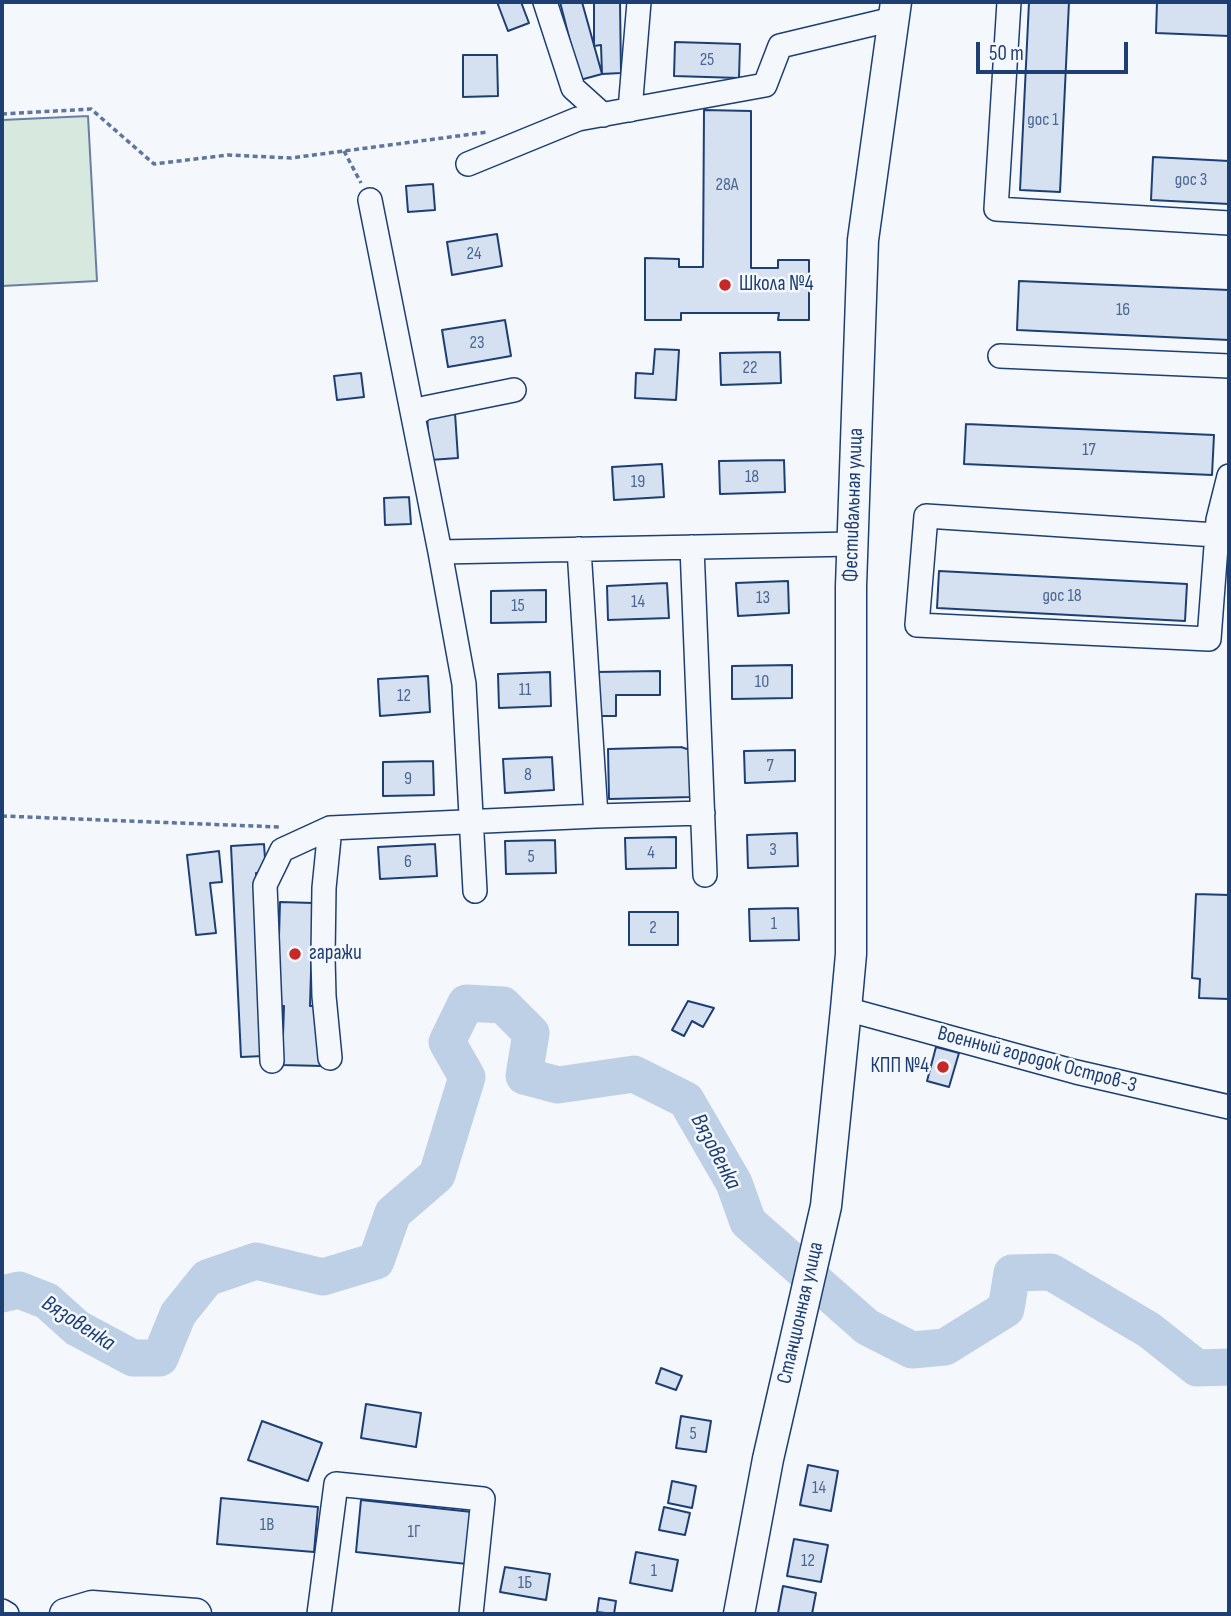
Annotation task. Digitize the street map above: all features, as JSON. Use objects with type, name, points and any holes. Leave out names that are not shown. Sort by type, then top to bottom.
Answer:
[{"type":"main road","name":"Фестивальная улица","points":[[846,1009],[851,954],[853,544],[863,240],[895,10]]},
{"type":"main road","name":"Станционная улица","points":[[739,1614],[768,1459],[826,1206],[846,1009]]},
{"type":"main road","points":[[65,1614],[92,1606],[196,1614]]},
{"type":"street","points":[[545,2],[573,88],[603,115]]},
{"type":"street","points":[[630,110],[639,2]]},
{"type":"street","points":[[1009,2],[996,209],[1229,223]]},
{"type":"street","points":[[468,164],[578,120],[765,85],[780,46],[895,10]]},
{"type":"street","points":[[370,200],[464,684],[475,891]]},
{"type":"street","points":[[1000,356],[1229,366]]},
{"type":"street","points":[[413,416],[425,408],[514,390]]},
{"type":"street","points":[[1216,535],[926,516],[917,625],[1209,639],[1216,535],[1229,476]]},
{"type":"street","points":[[440,552],[853,544]]},
{"type":"street","points":[[692,547],[705,875]]},
{"type":"street","points":[[579,549],[596,816]]},
{"type":"street","points":[[272,1061],[265,885],[282,850],[330,828],[703,813]]},
{"type":"street","points":[[330,828],[324,888],[323,957],[330,1058]]},
{"type":"street","name":"Военный городок Остров-3","points":[[846,1009],[1076,1072],[1229,1107]]},
{"type":"street","points":[[319,1614],[336,1484],[483,1499],[471,1614]]},
{"type":"street","points":[[2,1611],[7,1614]]},
{"type":"path","points":[[2,114],[91,109],[154,164],[228,155],[291,158],[495,131]]},
{"type":"path","points":[[344,151],[370,200]]},
{"type":"path","points":[[2,816],[290,827]]},
{"type":"shaded area","points":[[88,116],[97,281],[2,286],[2,120]]},
{"type":"building","points":[[497,2],[521,2],[529,23],[508,31]]},
{"type":"building","points":[[560,2],[582,2],[602,74],[580,80]]},
{"type":"building","points":[[594,2],[620,2],[621,73],[602,74],[601,45],[594,46]]},
{"type":"building","points":[[1029,2],[1069,2],[1060,192],[1020,190]]},
{"type":"building","points":[[1157,2],[1229,2],[1229,36],[1156,33]]},
{"type":"building","points":[[675,42],[740,44],[739,78],[674,76]]},
{"type":"building","points":[[463,55],[497,55],[498,96],[463,97]]},
{"type":"building","points":[[704,110],[751,111],[751,268],[778,268],[778,260],[809,260],[809,320],[778,320],[779,313],[681,313],[681,320],[645,320],[645,258],[679,259],[679,267],[703,267]]},
{"type":"building","points":[[1153,157],[1229,161],[1229,204],[1151,200]]},
{"type":"building","points":[[433,184],[435,210],[408,212],[406,186]]},
{"type":"building","points":[[497,234],[502,266],[452,275],[447,242]]},
{"type":"building","points":[[1019,281],[1229,290],[1229,340],[1017,330]]},
{"type":"building","points":[[505,320],[511,356],[448,367],[442,330]]},
{"type":"building","points":[[655,349],[679,350],[676,400],[635,398],[636,373],[653,374]]},
{"type":"building","points":[[780,352],[781,383],[721,385],[720,353]]},
{"type":"building","points":[[361,373],[364,397],[337,400],[334,376]]},
{"type":"building","points":[[455,413],[458,458],[430,460],[427,415]]},
{"type":"building","points":[[966,424],[1214,435],[1212,475],[964,464]]},
{"type":"building","points":[[784,460],[785,492],[720,494],[719,461]]},
{"type":"building","points":[[662,464],[664,497],[614,500],[612,467]]},
{"type":"building","points":[[409,497],[411,524],[385,525],[384,498]]},
{"type":"building","points":[[939,571],[1187,584],[1185,621],[937,608]]},
{"type":"building","points":[[788,581],[789,613],[738,616],[736,583]]},
{"type":"building","points":[[667,583],[669,618],[608,620],[607,586]]},
{"type":"building","points":[[546,590],[546,622],[491,623],[491,591]]},
{"type":"building","points":[[792,665],[792,698],[732,699],[732,666]]},
{"type":"building","points":[[660,671],[660,695],[616,695],[616,716],[598,716],[597,672]]},
{"type":"building","points":[[550,672],[551,706],[499,708],[498,674]]},
{"type":"building","points":[[428,676],[430,712],[380,716],[378,679]]},
{"type":"building","points":[[681,747],[690,750],[692,797],[609,799],[608,749]]},
{"type":"building","points":[[795,750],[795,781],[745,783],[744,751]]},
{"type":"building","points":[[552,757],[554,790],[505,793],[503,759]]},
{"type":"building","points":[[433,761],[434,795],[383,796],[383,762]]},
{"type":"building","points":[[797,833],[798,866],[748,868],[747,835]]},
{"type":"building","points":[[676,837],[676,868],[626,869],[625,838]]},
{"type":"building","points":[[555,840],[556,873],[506,874],[505,841]]},
{"type":"building","points":[[264,844],[266,873],[256,873],[264,1056],[241,1057],[231,846]]},
{"type":"building","points":[[435,844],[437,876],[380,879],[378,847]]},
{"type":"building","points":[[219,851],[222,882],[210,883],[216,933],[196,935],[187,855]]},
{"type":"building","points":[[1196,894],[1229,895],[1229,999],[1199,998],[1200,979],[1192,978]]},
{"type":"building","name":"гаражи","points":[[280,902],[313,903],[310,1006],[318,1006],[324,1035],[322,1066],[282,1065],[284,1006],[277,1006]]},
{"type":"building","points":[[798,908],[799,940],[750,941],[749,909]]},
{"type":"building","points":[[629,912],[678,912],[678,945],[629,945]]},
{"type":"building","points":[[688,1001],[714,1008],[703,1027],[692,1021],[684,1036],[672,1030]]},
{"type":"building","name":"КПП №4","points":[[936,1047],[959,1053],[949,1087],[927,1081]]},
{"type":"building","points":[[661,1368],[682,1376],[676,1390],[656,1383]]},
{"type":"building","points":[[366,1404],[421,1413],[416,1447],[361,1438]]},
{"type":"building","points":[[681,1416],[711,1421],[706,1452],[676,1448]]},
{"type":"building","points":[[262,1421],[322,1443],[308,1481],[248,1460]]},
{"type":"building","points":[[808,1465],[838,1471],[831,1511],[800,1505]]},
{"type":"building","points":[[672,1481],[696,1486],[692,1508],[668,1503]]},
{"type":"building","points":[[221,1498],[318,1507],[314,1552],[217,1544]]},
{"type":"building","points":[[361,1500],[472,1512],[467,1564],[356,1552]]},
{"type":"building","points":[[664,1507],[690,1513],[685,1535],[659,1530]]},
{"type":"building","points":[[794,1539],[828,1545],[821,1582],[787,1576]]},
{"type":"building","points":[[636,1552],[678,1560],[672,1591],[630,1583]]},
{"type":"building","points":[[505,1567],[550,1574],[546,1600],[500,1592]]},
{"type":"building","points":[[783,1586],[816,1593],[812,1614],[778,1613]]},
{"type":"building","points":[[599,1598],[616,1601],[614,1614],[597,1612]]},
{"type":"waterway","name":"Вязовенка","points":[[2,1294],[19,1290],[47,1301],[77,1328],[133,1358],[160,1358],[178,1314],[207,1278],[256,1261],[323,1277],[376,1261],[393,1213],[437,1175],[467,1077],[447,1042],[466,1003],[503,1005],[531,1033],[524,1076],[558,1085],[634,1074],[686,1100],[734,1183],[748,1222],[867,1327],[912,1350],[945,1347],[1006,1309],[1012,1273],[1051,1272],[1149,1330],[1197,1368],[1229,1367]]},
{"type":"place","name":"Школа №4","points":[[725,285]]},
{"type":"place","name":"гаражи","points":[[295,954]]},
{"type":"place","name":"КПП №4","points":[[943,1067]]}]
